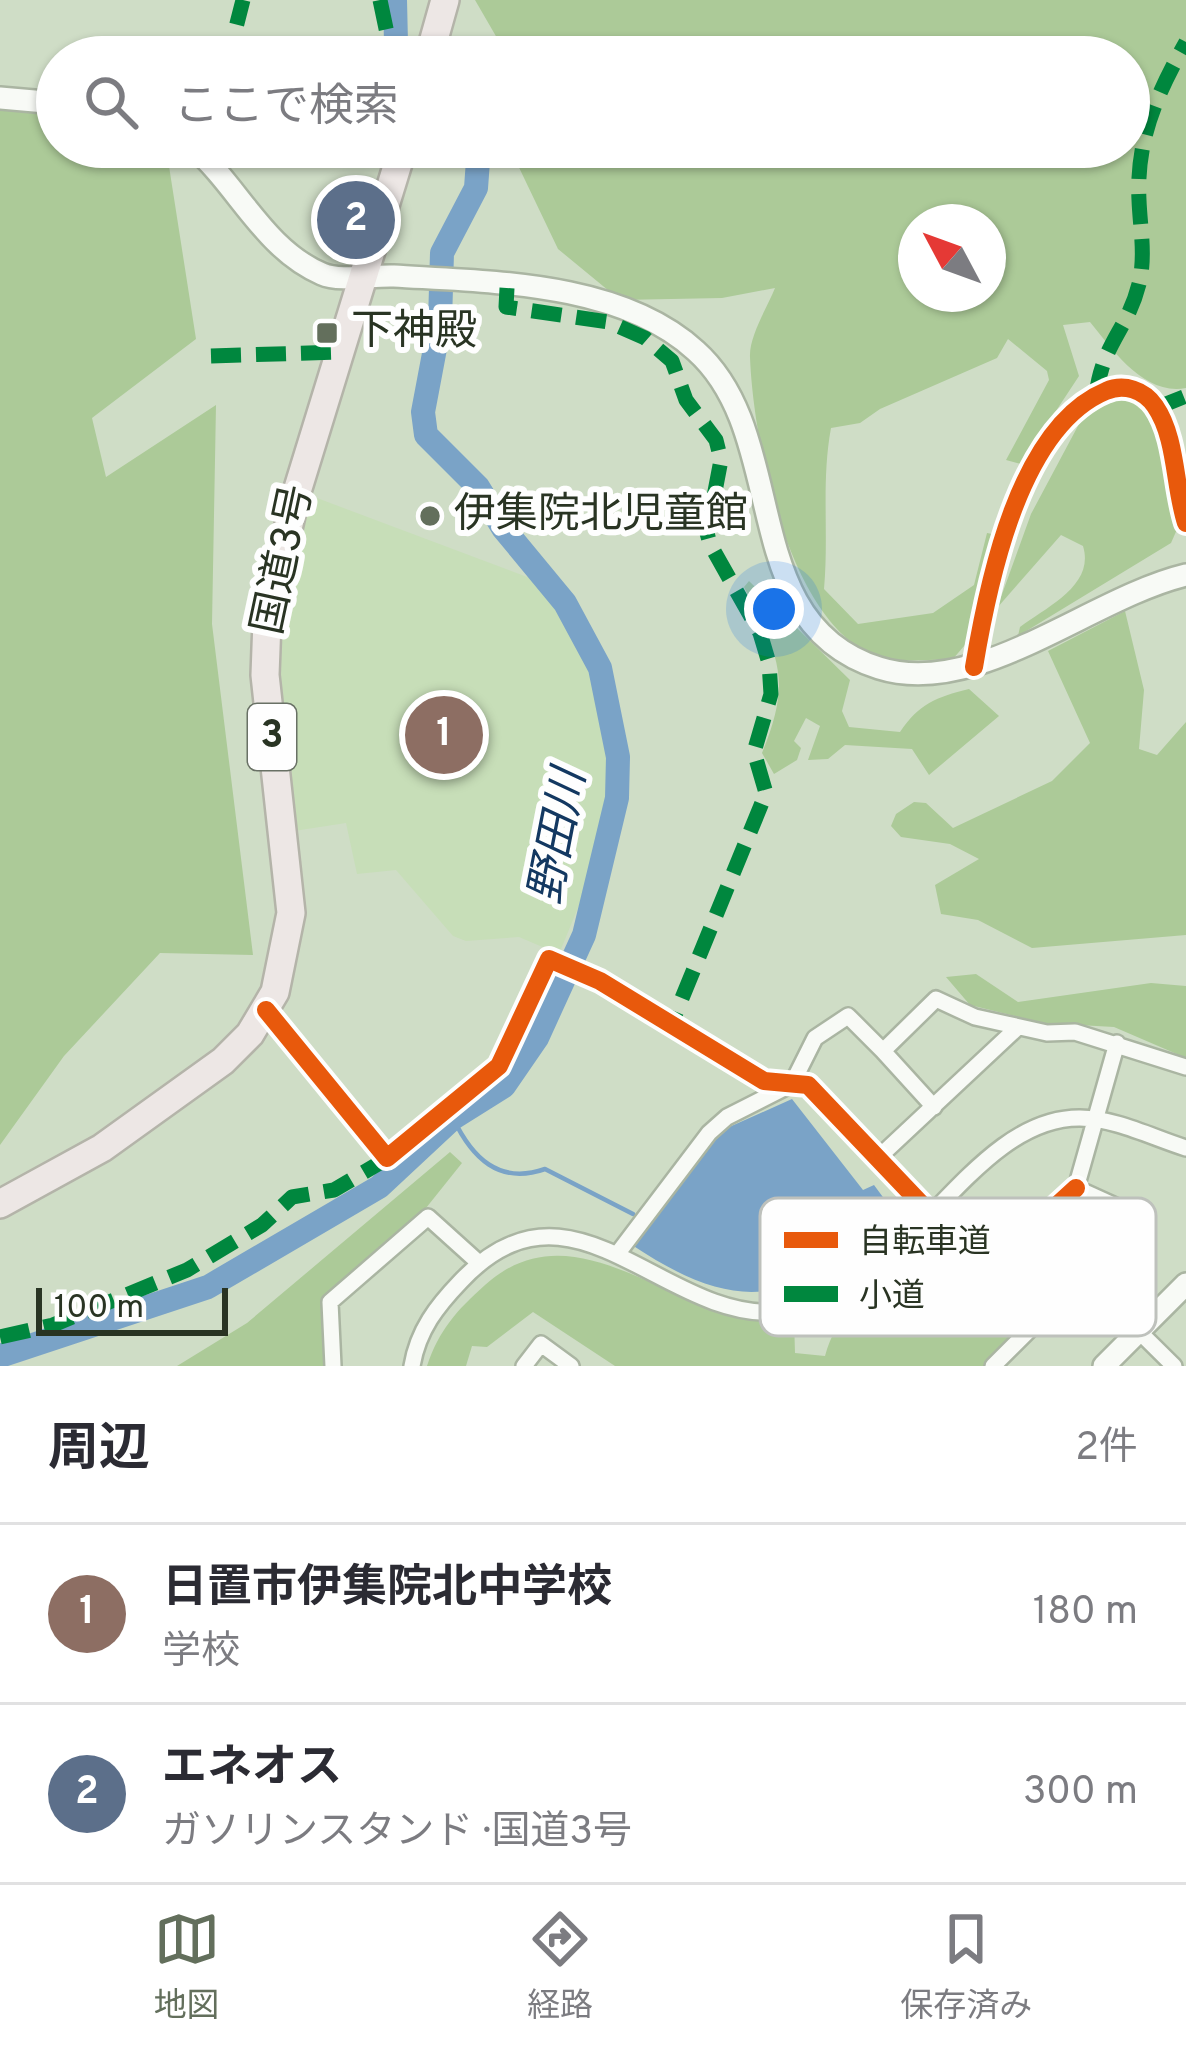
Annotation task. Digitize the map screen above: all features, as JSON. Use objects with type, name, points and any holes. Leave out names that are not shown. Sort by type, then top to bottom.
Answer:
[{"type":"highway","points":[[435,36],[445,0]]},
{"type":"highway","name":"国道3号","points":[[0,1204],[102,1148],[237,1048],[266,1010],[281,975],[291,913],[265,674],[267,621],[295,497],[397,168]]},
{"type":"main road","points":[[0,98],[36,102]]},
{"type":"main road","points":[[211,168],[271,237],[327,277],[428,278],[602,300],[636,309],[670,328],[702,356],[730,393],[779,563],[814,627],[848,655],[895,673],[936,674],[974,667],[1137,589],[1186,575]]},
{"type":"main road","points":[[1156,1314],[1186,1284]]},
{"type":"main road","points":[[1104,1366],[1134,1336]]},
{"type":"street","points":[[974,667],[1000,547],[1023,488],[1047,443],[1089,397],[1116,387],[1133,389],[1156,408],[1186,523]]},
{"type":"street","points":[[266,1010],[387,1158],[499,1066],[549,959],[585,975],[764,1081],[808,1085],[914,1198]]},
{"type":"street","points":[[883,1051],[937,999],[1017,1028],[1075,1032],[1186,1067]]},
{"type":"street","points":[[618,1253],[709,1133],[727,1117],[792,1084],[815,1038],[848,1016],[934,1107]]},
{"type":"street","points":[[878,1158],[1017,1028]]},
{"type":"street","points":[[1065,1198],[1076,1188],[1117,1043]]},
{"type":"street","points":[[951,1198],[1030,1129],[1073,1118],[1186,1148]]},
{"type":"street","points":[[1076,1188],[1098,1198]]},
{"type":"street","points":[[333,1366],[330,1302],[428,1217],[479,1263]]},
{"type":"street","points":[[412,1366],[430,1318],[479,1263],[521,1240],[583,1241],[618,1253],[726,1307],[760,1310]]},
{"type":"street","points":[[993,1366],[1023,1336]]},
{"type":"street","points":[[1144,1336],[1174,1366]]},
{"type":"street","points":[[524,1366],[541,1344],[571,1366]]},
{"type":"shaded area","points":[[475,0],[1186,0],[1186,388],[1171,389],[1143,378],[1090,322],[1063,325],[1079,376],[1021,464],[1006,460],[1049,380],[1047,371],[1008,339],[997,358],[880,409],[860,423],[831,428],[824,589],[858,624],[933,613],[974,585],[987,533],[997,535],[971,638],[952,660],[878,657],[847,639],[821,609],[799,570],[768,480],[750,357],[755,331],[775,288],[722,298],[620,300],[558,249],[519,168],[1150,168],[1150,36],[496,36]]},
{"type":"shaded area","points":[[0,102],[36,110],[36,168],[169,168],[196,339],[92,418],[106,477],[216,405],[212,624],[253,955],[160,953],[64,1056],[0,1145]]},
{"type":"shaded area","points":[[1121,394],[1145,404],[1163,443],[1186,463],[1186,509],[1171,543],[1018,636],[1020,627],[1076,583],[1085,560],[1083,546],[1061,535],[997,608],[1031,514],[1087,409]]},
{"type":"shaded area","points":[[309,495],[535,580],[550,593],[597,688],[611,768],[610,799],[584,893],[559,954],[519,937],[466,941],[453,936],[396,870],[357,874],[346,823],[294,831],[278,701],[279,622]]},
{"type":"shaded area","points":[[749,581],[850,680],[842,711],[849,727],[900,732],[929,703],[969,689],[999,716],[929,775],[912,749],[845,745],[828,759],[808,760],[820,726],[806,718],[794,741],[801,748],[797,760],[774,774],[762,753],[777,705],[777,668],[744,587]]},
{"type":"shaded area","points":[[1125,611],[1144,690],[1139,749],[1157,755],[1186,722],[1186,935],[1032,948],[978,920],[941,914],[935,885],[979,859],[950,844],[901,837],[891,826],[896,814],[914,802],[926,803],[953,828],[1052,781],[1090,743],[1048,651]]},
{"type":"shaded area","points":[[976,974],[1018,1002],[1151,983],[1186,986],[1186,1058],[1114,1027],[1043,1023],[970,1005],[946,977]]},
{"type":"shaded area","points":[[450,1152],[462,1163],[426,1208],[322,1300],[324,1366],[177,1366],[247,1323]]},
{"type":"shaded area","points":[[559,1256],[597,1262],[714,1309],[760,1319],[760,1336],[794,1336],[795,1353],[825,1356],[831,1339],[1015,1336],[985,1366],[615,1366],[533,1312],[487,1347],[472,1346],[466,1366],[427,1366],[450,1321],[485,1285],[522,1262]]},
{"type":"water","points":[[792,1099],[863,1190],[874,1185],[884,1198],[760,1198],[760,1291],[706,1284],[632,1245],[718,1132]]},
{"type":"waterway","name":"野田川","points":[[395,0],[396,36]]},
{"type":"waterway","name":"野田川","points":[[0,1356],[208,1287],[379,1187],[453,1118],[504,1086],[537,1038],[584,935],[617,798],[618,757],[600,668],[565,603],[503,528],[478,487],[426,435],[423,412],[440,322],[442,253],[476,188],[477,168]]},
{"type":"waterway","points":[[453,1118],[469,1145],[489,1164],[514,1173],[545,1169],[633,1214]]},
{"type":"marked path","points":[[234,36],[243,0]]},
{"type":"marked path","points":[[380,0],[388,36]]},
{"type":"marked path","points":[[1150,122],[1186,42]]},
{"type":"marked path","points":[[1096,395],[1104,362],[1134,300],[1141,273],[1140,168]]},
{"type":"marked path","points":[[507,288],[506,307],[609,322],[645,338],[672,361],[686,400],[716,440],[721,460],[707,533],[710,544],[760,633],[769,663],[771,694],[754,752],[766,793],[671,1025]]},
{"type":"marked path","points":[[211,356],[341,352]]},
{"type":"marked path","points":[[1156,408],[1186,396]]},
{"type":"marked path","points":[[0,1337],[53,1325],[187,1270],[262,1225],[292,1197],[334,1190],[388,1158]]},
{"type":"cycle path","points":[[974,667],[988,594],[1013,511],[1051,438],[1076,410],[1120,388],[1150,400],[1167,433],[1186,523]]},
{"type":"cycle path","points":[[266,1010],[387,1158],[499,1066],[549,959],[600,981],[764,1081],[808,1085],[916,1198]]},
{"type":"cycle path","points":[[1065,1198],[1076,1188]]},
{"type":"place","name":"エネオス","points":[[356,220]]},
{"type":"place","name":"下神殿","points":[[327,333]]},
{"type":"place","name":"伊集院北児童館","points":[[430,516]]},
{"type":"place","name":"日置市伊集院北中学校","points":[[444,735]]}]
